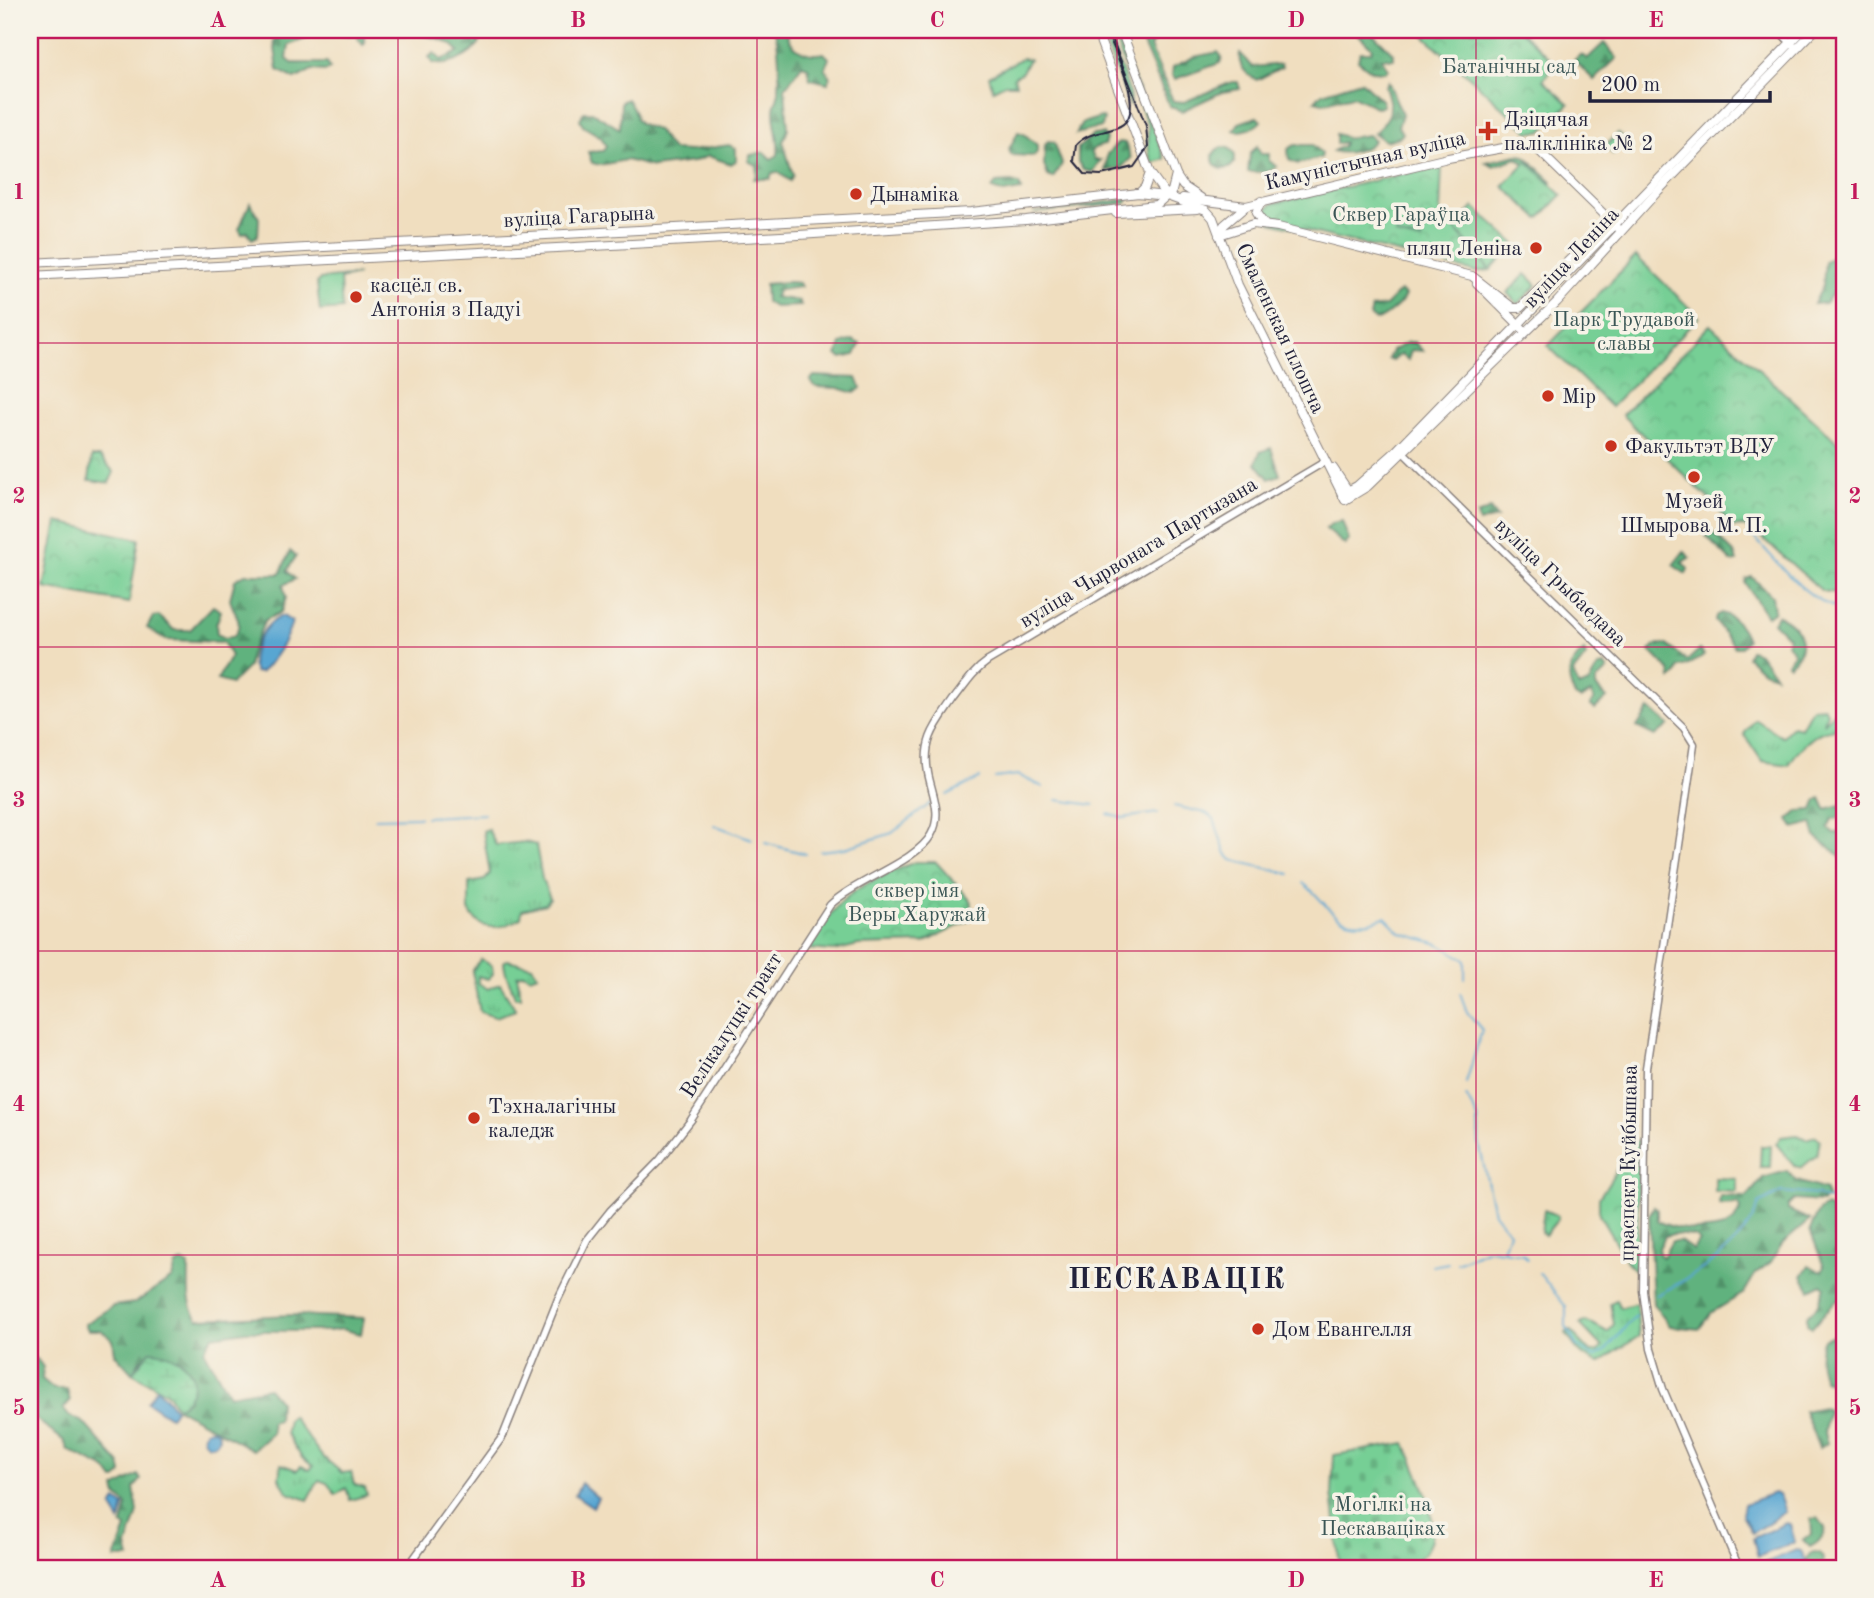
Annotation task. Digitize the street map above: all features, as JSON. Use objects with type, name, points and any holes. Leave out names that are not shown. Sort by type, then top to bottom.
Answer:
[{"type":"main road","points":[[1096,30],[1150,173],[1167,196],[1175,186],[1176,175]]},
{"type":"main road","points":[[1121,30],[1176,175],[1183,186],[1206,205]]},
{"type":"main road","name":"вуліца Леніна","points":[[1522,328],[1557,302],[1794,46],[1803,30]]},
{"type":"main road","name":"вуліца Леніна","points":[[1347,496],[1368,486],[1522,328],[1615,225],[1794,46],[1815,30]]},
{"type":"main road","name":"Камуністычная вуліца","points":[[1206,205],[1246,206],[1448,158],[1531,143],[1615,225]]},
{"type":"main road","points":[[1130,192],[1142,190],[1150,173]]},
{"type":"main road","name":"вуліца Гагарына","points":[[30,262],[971,212],[1130,192],[1167,196],[1206,205]]},
{"type":"main road","name":"вуліца Гагарына","points":[[30,276],[469,254],[1026,220],[1156,205],[1167,196]]},
{"type":"main road","points":[[1261,201],[1256,213],[1265,225],[1470,279],[1522,328]]},
{"type":"main road","name":"вуліца Гагарына","points":[[1078,213],[1206,205]]},
{"type":"main road","name":"Смаленская плошча","points":[[1206,205],[1238,285],[1326,461],[1347,496]]},
{"type":"main road","points":[[1025,206],[1026,220]]},
{"type":"main road","points":[[1219,236],[1224,225],[1246,206]]},
{"type":"main road","points":[[1219,236],[1242,226],[1265,225],[1462,272],[1480,280],[1513,308],[1520,308],[1601,229],[1615,225],[1622,232]]},
{"type":"main road","points":[[705,226],[706,240]]},
{"type":"main road","points":[[468,240],[469,254]]},
{"type":"main road","name":"вуліца Леніна","points":[[1347,496],[1401,450]]},
{"type":"main road","points":[[1326,461],[1338,474],[1347,496]]},
{"type":"main road","points":[[1338,474],[1355,482],[1372,474]]},
{"type":"street","points":[[1778,30],[1794,46]]},
{"type":"street","name":"вуліца Грыбаедава","points":[[1401,450],[1684,728],[1694,744]]},
{"type":"street","name":"вуліца Чырвонага Партызана","points":[[970,675],[992,659],[1326,461]]},
{"type":"street","name":"Велікалуцкі тракт","points":[[407,1568],[503,1436],[558,1299],[593,1233],[659,1161],[691,1120],[830,905],[842,893],[921,848],[928,841],[933,831],[937,808],[928,772],[928,740],[934,724],[970,675]]},
{"type":"street","name":"праспект Куйбышава","points":[[1694,744],[1646,1068],[1643,1291],[1651,1349],[1660,1380],[1739,1568]]},
{"type":"green space","points":[[281,30],[311,30],[308,38],[289,45],[287,59],[292,63],[326,63],[330,69],[312,70],[295,79],[278,70],[274,41]]},
{"type":"green space","points":[[337,30],[366,30],[363,33],[365,43],[363,45],[356,36],[342,35]]},
{"type":"green space","points":[[397,30],[482,30],[471,34],[480,42],[471,52],[459,60],[438,64],[432,63],[429,57],[434,53],[441,60],[459,52],[440,39],[399,34]]},
{"type":"green space","points":[[774,30],[787,30],[791,42],[800,50],[811,54],[824,53],[829,58],[825,69],[830,77],[828,83],[810,79],[808,67],[802,65],[785,88],[788,129],[783,142],[793,175],[790,181],[778,172],[772,173],[770,179],[754,179],[757,174],[756,165],[748,161],[750,155],[764,152],[771,159],[778,155],[774,111],[779,93],[779,68]]},
{"type":"green space","points":[[1100,30],[1104,30],[1121,68],[1130,106]]},
{"type":"green space","points":[[1111,30],[1115,30],[1165,159],[1153,163],[1149,154],[1148,126]]},
{"type":"green space","points":[[1153,30],[1181,30],[1157,38],[1150,47],[1173,101],[1184,102],[1232,82],[1238,82],[1240,89],[1222,92],[1182,111],[1170,107],[1142,42],[1142,37]]},
{"type":"green space","points":[[1354,30],[1369,30],[1394,54],[1394,59],[1381,58],[1388,69],[1385,72],[1372,71],[1358,60],[1360,52],[1371,52],[1372,48]]},
{"type":"green space","name":"Батанічны сад","points":[[1418,30],[1520,30],[1556,64],[1543,80],[1569,104],[1541,132],[1529,132]]},
{"type":"green space","points":[[1604,43],[1617,58],[1594,80],[1574,60],[1581,54],[1587,59]]},
{"type":"green space","points":[[1218,52],[1222,57],[1220,63],[1175,79],[1172,76],[1173,67],[1194,57]]},
{"type":"green space","points":[[1240,53],[1253,67],[1281,64],[1282,67],[1257,80],[1244,70]]},
{"type":"green space","points":[[1022,58],[1029,59],[1022,72],[1014,77],[1016,84],[1005,84],[993,90],[989,76]]},
{"type":"green space","points":[[1361,81],[1382,101],[1383,106],[1378,108],[1353,96],[1323,103],[1315,101],[1322,93]]},
{"type":"green space","points":[[1388,81],[1402,114],[1398,126],[1403,133],[1400,137],[1385,141],[1374,133],[1390,112],[1385,86]]},
{"type":"green space","points":[[627,99],[638,121],[657,130],[672,150],[690,151],[729,145],[736,149],[736,161],[731,164],[708,156],[693,162],[653,167],[626,160],[600,165],[592,163],[588,152],[603,151],[606,146],[601,137],[583,126],[580,119],[584,112],[592,112],[620,129],[621,102]]},
{"type":"green space","points":[[1101,117],[1104,119],[1102,127],[1076,134],[1082,123]]},
{"type":"green space","points":[[1257,117],[1261,121],[1256,126],[1234,130],[1239,123]]},
{"type":"green space","points":[[1018,132],[1037,145],[1034,156],[1011,155],[1009,149]]},
{"type":"green space","points":[[1618,133],[1626,141],[1613,154],[1605,147]]},
{"type":"green space","points":[[1103,134],[1106,139],[1104,145],[1091,152],[1095,160],[1101,160],[1092,172],[1083,170],[1078,162],[1078,148],[1093,135]]},
{"type":"green space","points":[[1336,134],[1349,138],[1368,135],[1374,140],[1361,149],[1338,152],[1333,151],[1343,146],[1344,142],[1336,144]]},
{"type":"green space","points":[[1048,141],[1054,142],[1062,164],[1053,178],[1048,176],[1044,165],[1045,144]]},
{"type":"green space","points":[[1119,142],[1125,143],[1131,158],[1121,168],[1105,171],[1107,154]]},
{"type":"green space","points":[[1295,145],[1313,145],[1322,154],[1321,158],[1298,164],[1289,160],[1288,149]]},
{"type":"green space","points":[[1257,146],[1261,154],[1269,154],[1269,161],[1277,166],[1267,172],[1248,172],[1250,154]]},
{"type":"green space","points":[[1224,147],[1232,150],[1235,158],[1232,166],[1224,169],[1216,166],[1213,158],[1216,150]]},
{"type":"green space","points":[[1517,155],[1525,156],[1552,181],[1551,186],[1517,158],[1494,166],[1486,162]]},
{"type":"green space","points":[[1527,161],[1562,195],[1539,219],[1503,186]]},
{"type":"green space","name":"Сквер Гараўца","points":[[1442,165],[1440,212],[1490,270],[1475,272],[1271,222],[1266,218],[1266,210],[1272,204]]},
{"type":"green space","points":[[996,183],[1019,184],[1021,190],[1004,193],[992,189]]},
{"type":"green space","points":[[1128,199],[1126,203],[1033,213]]},
{"type":"green space","points":[[250,203],[259,218],[258,236],[252,239],[247,232],[242,234],[239,229]]},
{"type":"green space","points":[[1474,207],[1515,244],[1490,270],[1454,228]]},
{"type":"green space","points":[[1399,226],[1423,232],[1421,241],[1396,235]]},
{"type":"green space","name":"Парк Трудавой славы","points":[[1636,256],[1699,317],[1611,407],[1548,346]]},
{"type":"green space","points":[[1832,257],[1844,262],[1844,278],[1825,303],[1814,304],[1823,285],[1825,262]]},
{"type":"green space","points":[[1526,274],[1537,285],[1518,304],[1507,293]]},
{"type":"green space","points":[[358,275],[340,279],[342,309],[320,311],[317,283],[320,279]]},
{"type":"green space","points":[[799,283],[801,287],[779,290],[774,297],[799,301],[801,306],[774,307],[766,302],[765,284]]},
{"type":"green space","points":[[1400,291],[1405,295],[1392,310],[1379,319],[1375,320],[1370,316],[1372,308],[1385,306]]},
{"type":"green space","points":[[1710,325],[1844,448],[1844,594],[1822,591],[1756,532],[1743,526],[1732,527],[1714,504],[1622,415]]},
{"type":"green space","points":[[852,340],[860,344],[855,355],[842,358],[837,355],[841,344]]},
{"type":"green space","points":[[1408,342],[1414,342],[1423,351],[1411,350],[1408,360],[1401,354],[1393,361],[1388,359],[1392,351]]},
{"type":"green space","points":[[814,376],[857,378],[861,388],[855,393],[838,388],[816,387],[810,381]]},
{"type":"green space","points":[[1271,448],[1280,475],[1269,479],[1256,463],[1260,452]]},
{"type":"green space","points":[[92,457],[100,457],[114,472],[109,483],[89,480]]},
{"type":"green space","points":[[1490,509],[1497,518],[1479,522],[1477,515]]},
{"type":"green space","points":[[1342,521],[1349,540],[1345,545],[1326,529],[1332,523]]},
{"type":"green space","points":[[57,522],[139,539],[129,603],[44,588]]},
{"type":"green space","points":[[1709,529],[1734,553],[1737,561],[1732,562],[1706,536],[1706,530]]},
{"type":"green space","points":[[290,551],[296,556],[287,571],[295,579],[283,585],[286,598],[281,612],[265,620],[251,652],[248,667],[231,684],[217,680],[231,656],[223,642],[166,640],[147,628],[153,617],[159,616],[174,630],[190,630],[213,606],[221,611],[216,625],[217,634],[225,638],[234,636],[238,621],[230,599],[235,580],[245,574],[280,574]]},
{"type":"green space","points":[[1684,551],[1690,558],[1682,562],[1688,569],[1686,574],[1673,565]]},
{"type":"green space","points":[[1752,577],[1772,596],[1774,611],[1767,616],[1745,583],[1746,579]]},
{"type":"green space","points":[[1721,613],[1734,620],[1743,631],[1747,640],[1741,647],[1735,647],[1715,621],[1716,616]]},
{"type":"green space","points":[[1777,615],[1791,624],[1800,637],[1800,651],[1789,665],[1787,663],[1794,653],[1787,643],[1788,637],[1773,622]]},
{"type":"green space","points":[[1666,644],[1687,661],[1699,650],[1704,655],[1689,665],[1679,667],[1677,674],[1671,679],[1670,671],[1650,651],[1655,646]]},
{"type":"green space","points":[[1750,650],[1759,653],[1775,675],[1763,671],[1747,657]]},
{"type":"green space","points":[[1584,651],[1586,656],[1573,673],[1579,687],[1589,683],[1598,667],[1604,665],[1608,670],[1596,681],[1596,687],[1607,698],[1595,709],[1590,705],[1594,700],[1591,693],[1580,699],[1575,696],[1570,683],[1571,666]]},
{"type":"green space","points":[[1824,707],[1827,712],[1824,723],[1834,712],[1841,715],[1844,725],[1813,738],[1789,765],[1762,761],[1744,734],[1755,719],[1782,737],[1793,726],[1801,728],[1812,708]]},
{"type":"green space","points":[[1649,709],[1669,725],[1655,736],[1637,727]]},
{"type":"green space","points":[[1821,798],[1826,809],[1844,804],[1844,816],[1832,819],[1828,828],[1834,833],[1844,832],[1844,859],[1816,837],[1812,823],[1794,828],[1789,819],[1799,811],[1813,810],[1817,800]]},
{"type":"green space","points":[[488,829],[496,845],[526,842],[536,845],[542,879],[550,898],[545,904],[522,910],[521,918],[499,927],[479,923],[469,910],[469,883],[485,880],[490,874],[483,831]]},
{"type":"green space","name":"сквер імя Веры Харужай","points":[[915,862],[936,862],[972,902],[970,920],[924,943],[858,945],[834,951],[809,949],[830,915],[852,893]]},
{"type":"green space","points":[[481,959],[492,966],[493,974],[488,979],[478,976],[478,983],[488,989],[500,984],[516,1010],[495,1017],[480,1012],[472,971]]},
{"type":"green space","points":[[504,961],[532,966],[538,974],[530,977],[524,973],[517,975],[521,997],[515,997],[506,975]]},
{"type":"green space","points":[[1797,1135],[1806,1139],[1816,1136],[1820,1140],[1817,1155],[1801,1168],[1795,1166],[1776,1144],[1781,1137]]},
{"type":"green space","points":[[1640,1140],[1636,1271],[1627,1262],[1599,1215],[1599,1198],[1633,1143]]},
{"type":"green space","points":[[1761,1146],[1771,1146],[1770,1167],[1760,1167]]},
{"type":"green space","points":[[1787,1171],[1797,1181],[1826,1190],[1827,1198],[1822,1202],[1794,1200],[1788,1206],[1788,1210],[1810,1220],[1782,1244],[1771,1262],[1756,1273],[1744,1293],[1711,1313],[1699,1329],[1670,1326],[1653,1304],[1649,1216],[1654,1206],[1657,1209],[1657,1221],[1666,1225],[1691,1230],[1717,1229],[1737,1218],[1741,1208],[1738,1204],[1719,1205],[1720,1196],[1747,1197],[1763,1178]],"holes":[[[1665,1236],[1694,1236],[1699,1240],[1693,1250],[1680,1241],[1672,1241],[1663,1257],[1660,1255],[1658,1250]]]},
{"type":"green space","points":[[1715,1178],[1737,1179],[1737,1192],[1715,1191]]},
{"type":"green space","points":[[1826,1206],[1831,1210],[1835,1238],[1844,1240],[1844,1301],[1837,1300],[1812,1327],[1807,1324],[1807,1316],[1818,1305],[1825,1287],[1822,1284],[1810,1290],[1802,1276],[1809,1265],[1821,1272],[1824,1267],[1810,1230],[1819,1211]]},
{"type":"green space","points":[[1544,1210],[1558,1216],[1545,1235],[1541,1232]]},
{"type":"green space","points":[[183,1262],[189,1265],[190,1300],[198,1319],[293,1315],[364,1318],[361,1334],[341,1329],[245,1331],[213,1336],[204,1350],[229,1395],[268,1388],[279,1401],[278,1420],[271,1422],[272,1433],[253,1450],[177,1408],[188,1400],[192,1374],[178,1358],[141,1359],[132,1373],[115,1354],[113,1340],[101,1330],[88,1330],[85,1324],[113,1306],[135,1303],[172,1278],[176,1265]]},
{"type":"green space","points":[[1616,1300],[1620,1308],[1636,1303],[1639,1336],[1599,1363],[1580,1352],[1566,1333],[1570,1330],[1591,1352],[1597,1352],[1602,1347],[1580,1324],[1586,1321],[1608,1332],[1614,1324],[1610,1303]]},
{"type":"green space","points":[[1831,1336],[1836,1340],[1832,1354],[1838,1363],[1829,1382],[1824,1380],[1820,1355],[1824,1339]]},
{"type":"green space","points":[[150,1351],[173,1357],[183,1363],[193,1379],[192,1389],[177,1408],[167,1393],[132,1373]]},
{"type":"green space","points":[[30,1357],[37,1359],[43,1367],[42,1379],[54,1389],[67,1389],[70,1401],[63,1409],[69,1416],[83,1422],[120,1464],[122,1473],[118,1478],[114,1480],[106,1469],[68,1450],[64,1441],[32,1416]]},
{"type":"green space","points":[[1823,1407],[1828,1411],[1824,1433],[1827,1443],[1819,1448],[1804,1411]]},
{"type":"green space","points":[[292,1416],[321,1455],[342,1473],[351,1472],[355,1485],[365,1488],[367,1495],[350,1500],[346,1488],[336,1495],[327,1483],[319,1480],[308,1500],[288,1493],[279,1478],[281,1464],[297,1470],[301,1466],[310,1470],[313,1466],[302,1458],[286,1433],[288,1419]]},
{"type":"green space","name":"Могілкі на Пескаваціках","points":[[1405,1443],[1430,1510],[1431,1538],[1427,1549],[1407,1568],[1340,1568],[1332,1493],[1334,1455]]},
{"type":"green space","points":[[138,1475],[141,1480],[134,1488],[138,1512],[127,1546],[130,1558],[115,1558],[126,1528],[122,1525],[127,1505],[117,1496],[115,1488]]},
{"type":"green space","points":[[1818,1518],[1825,1527],[1822,1536],[1810,1547],[1803,1540],[1812,1534],[1811,1519]]},
{"type":"green space","points":[[1812,1552],[1818,1552],[1823,1560],[1821,1566],[1812,1568],[1807,1563],[1807,1557]]},
{"type":"water","points":[[283,616],[292,622],[283,643],[266,667],[260,673],[255,672],[253,657],[258,640],[270,624]]},
{"type":"water","points":[[157,1388],[175,1409],[170,1417],[147,1402]]},
{"type":"water","points":[[211,1429],[219,1437],[211,1445],[203,1437]]},
{"type":"water","points":[[581,1483],[598,1498],[593,1507],[575,1495]]},
{"type":"water","points":[[1774,1493],[1779,1495],[1785,1512],[1752,1533],[1742,1515],[1744,1504]]},
{"type":"water","points":[[116,1500],[124,1506],[120,1521],[112,1508]]},
{"type":"water","points":[[1786,1523],[1790,1524],[1795,1542],[1758,1557],[1753,1538]]},
{"type":"water","points":[[1796,1550],[1801,1551],[1806,1561],[1804,1566],[1763,1568],[1765,1563]]},
{"type":"waterway","points":[[1752,535],[1805,590],[1830,606],[1844,610]]},
{"type":"waterway","points":[[995,778],[1018,775],[1043,787]]},
{"type":"waterway","points":[[947,795],[980,778]]},
{"type":"waterway","points":[[1057,800],[1094,805]]},
{"type":"waterway","points":[[820,851],[845,848],[892,833],[931,803]]},
{"type":"waterway","points":[[1174,806],[1206,813],[1214,819],[1225,852],[1232,860],[1290,874]]},
{"type":"waterway","points":[[1108,814],[1123,818],[1158,813]]},
{"type":"waterway","points":[[426,817],[484,814]]},
{"type":"waterway","points":[[375,818],[420,817]]},
{"type":"waterway","points":[[714,825],[752,839]]},
{"type":"waterway","points":[[765,843],[806,854]]},
{"type":"waterway","points":[[1303,883],[1332,911],[1347,921],[1370,922],[1385,917],[1401,933],[1439,944],[1465,960],[1465,978]]},
{"type":"waterway","points":[[1460,993],[1467,1012],[1482,1030],[1466,1083]]},
{"type":"waterway","points":[[1466,1096],[1478,1118],[1479,1143],[1494,1213],[1509,1232],[1503,1250]]},
{"type":"waterway","points":[[1657,1295],[1717,1258],[1742,1234],[1759,1204],[1781,1192],[1818,1195],[1827,1200],[1844,1197]]},
{"type":"waterway","points":[[1457,1263],[1488,1249],[1523,1254],[1527,1259]]},
{"type":"waterway","points":[[1432,1266],[1448,1263]]},
{"type":"waterway","points":[[1539,1273],[1566,1307],[1566,1326],[1576,1345],[1594,1357],[1606,1350],[1635,1316]]},
{"type":"tram line","points":[[1106,30],[1126,81],[1131,108],[1128,119],[1120,126],[1091,135],[1076,145],[1074,161],[1085,174],[1101,175],[1134,167],[1148,147],[1146,126],[1109,30]]},
{"type":"place","name":"Дзіцячая паліклініка № 2","points":[[1488,131]]},
{"type":"place","name":"Дынаміка","points":[[856,194]]},
{"type":"place","name":"пляц Леніна","points":[[1536,248]]},
{"type":"place","name":"касцёл св. Антонія з Падуі","points":[[356,297]]},
{"type":"place","name":"Мір","points":[[1548,396]]},
{"type":"place","name":"Факультэт ВДУ","points":[[1611,446]]},
{"type":"place","name":"Музей Шмырова М. П.","points":[[1694,477]]},
{"type":"place","name":"Тэхналагічны каледж","points":[[474,1118]]},
{"type":"place","name":"Дом Евангелля","points":[[1258,1329]]},
{"type":"district","name":"ПЕСКАВАЦІК","points":[[1177,1278]]}]
